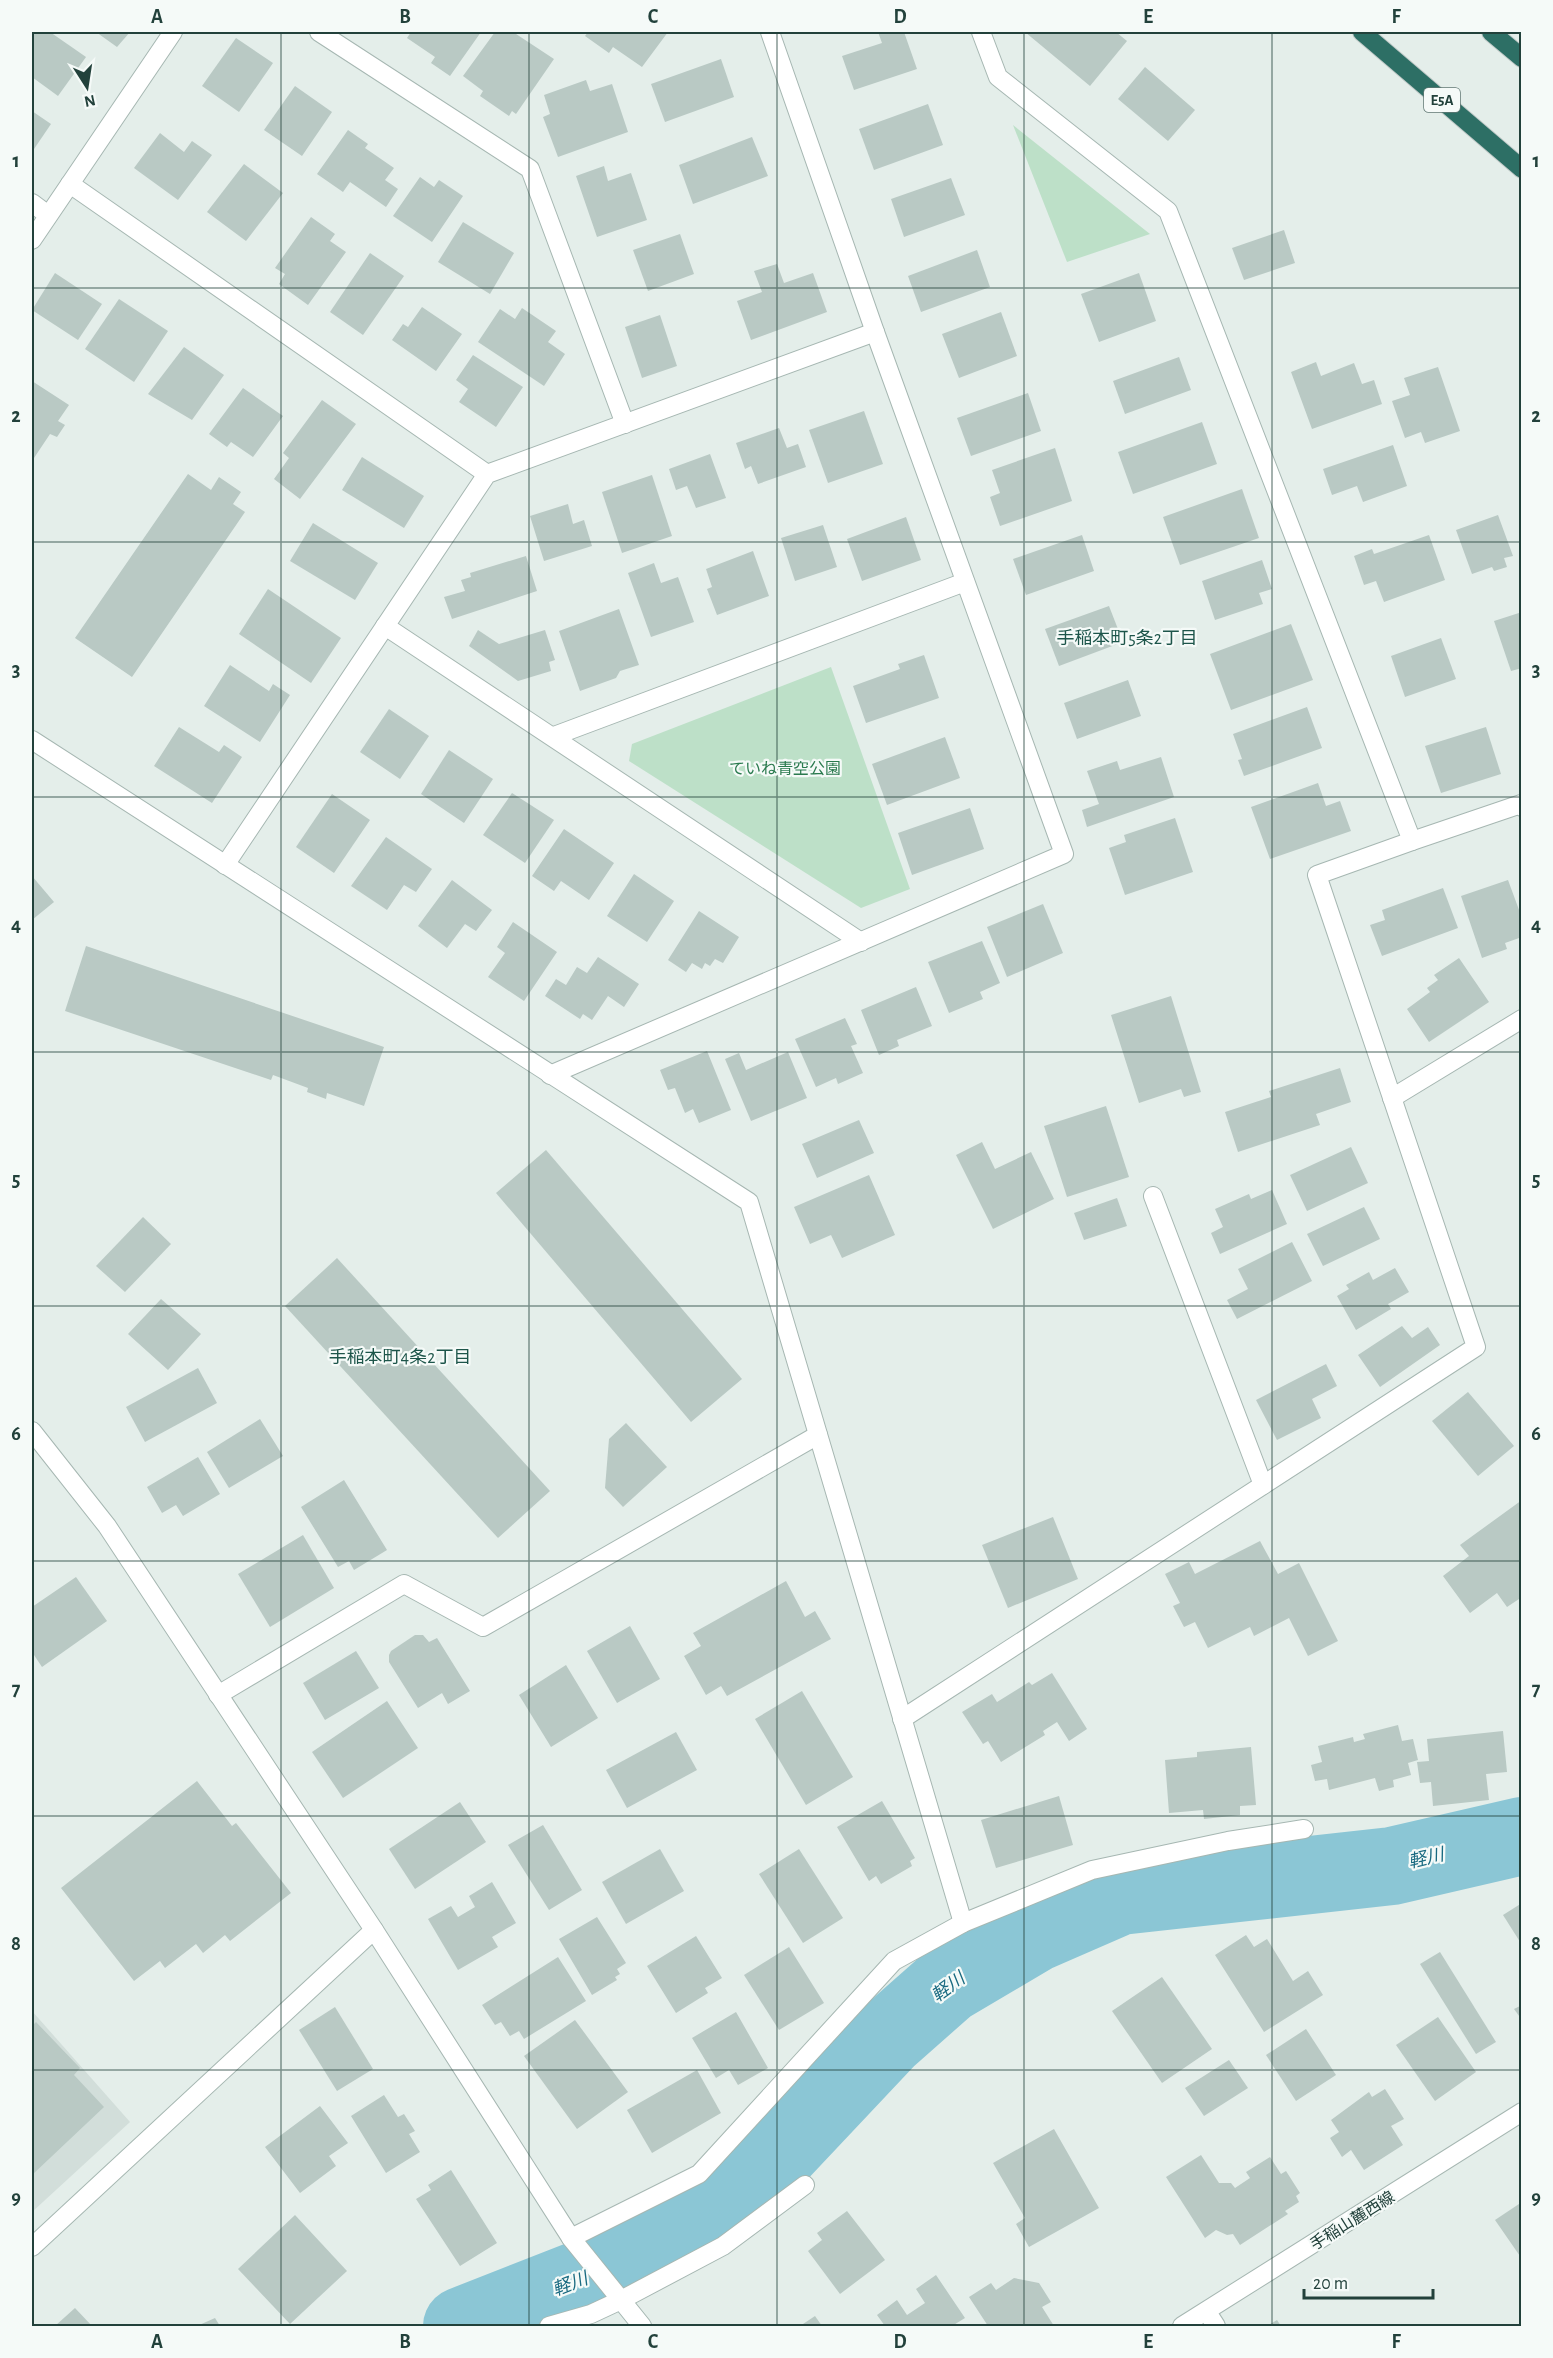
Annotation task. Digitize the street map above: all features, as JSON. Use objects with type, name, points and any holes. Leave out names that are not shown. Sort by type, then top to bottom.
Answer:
[{"type":"highway","name":"E5A","points":[[1362,32],[1521,169]]},
{"type":"highway","points":[[1491,32],[1521,58]]},
{"type":"street","points":[[32,240],[172,32]]},
{"type":"street","points":[[319,32],[530,169],[625,424]]},
{"type":"street","points":[[550,1075],[1064,854],[875,332],[770,32]]},
{"type":"street","points":[[981,32],[998,77],[1168,212],[1412,841]]},
{"type":"street","points":[[70,184],[486,474]]},
{"type":"street","points":[[32,203],[48,214]]},
{"type":"street","points":[[225,865],[486,474],[875,332]]},
{"type":"street","points":[[554,736],[965,582]]},
{"type":"street","points":[[385,626],[554,736],[861,942]]},
{"type":"street","points":[[32,740],[749,1202],[963,1923]]},
{"type":"street","points":[[902,1719],[1476,1347],[1317,875],[1521,804],[1521,807]]},
{"type":"street","points":[[1392,1098],[1521,1019]]},
{"type":"street","points":[[1153,1196],[1263,1485]]},
{"type":"street","points":[[32,1431],[107,1526],[374,1930],[572,2238],[642,2326]]},
{"type":"street","points":[[218,1695],[404,1584],[483,1628],[818,1435]]},
{"type":"street","points":[[572,2238],[699,2174],[894,1960],[963,1923],[1092,1870],[1228,1841],[1304,1829]]},
{"type":"street","points":[[32,2247],[374,1930]]},
{"type":"street","name":"手稲山麓西線","points":[[1182,2326],[1211,2319],[1521,2112]]},
{"type":"street","points":[[549,2326],[591,2314],[723,2246],[806,2185]]},
{"type":"shaded area","points":[[32,2011],[130,2122],[32,2212]]},
{"type":"green space","points":[[1013,125],[1150,234],[1067,262]]},
{"type":"green space","name":"ていね青空公園","points":[[831,667],[910,889],[861,908],[629,761],[632,744]]},
{"type":"building","points":[[34,32],[50,32],[86,57],[58,96],[32,77],[32,35]]},
{"type":"building","points":[[96,32],[130,32],[117,47]]},
{"type":"building","points":[[411,32],[481,32],[450,76],[431,63],[435,57],[407,38]]},
{"type":"building","points":[[495,32],[513,32],[554,59],[516,114],[512,111],[509,116],[480,96],[483,91],[463,76]]},
{"type":"building","points":[[588,32],[668,32],[642,67],[613,47],[609,53],[585,36]]},
{"type":"building","points":[[878,32],[904,32],[917,69],[854,90],[842,56],[882,43]]},
{"type":"building","points":[[1025,32],[1116,32],[1127,41],[1090,86]]},
{"type":"building","points":[[236,38],[273,63],[239,112],[202,86]]},
{"type":"building","points":[[721,59],[734,97],[665,122],[651,84]]},
{"type":"building","points":[[1145,67],[1195,110],[1168,141],[1118,99]]},
{"type":"building","points":[[586,80],[590,91],[612,84],[628,132],[558,157],[543,117],[550,114],[544,95]]},
{"type":"building","points":[[295,86],[332,112],[302,156],[264,130]]},
{"type":"building","points":[[928,104],[943,145],[874,170],[859,129]]},
{"type":"building","points":[[32,111],[51,124],[32,152]]},
{"type":"building","points":[[348,130],[368,144],[365,148],[394,168],[385,180],[398,189],[386,207],[350,182],[343,192],[317,174]]},
{"type":"building","points":[[160,133],[184,152],[192,141],[212,155],[178,200],[134,168]]},
{"type":"building","points":[[752,137],[768,176],[693,204],[679,165]]},
{"type":"building","points":[[244,164],[283,193],[246,241],[207,212]]},
{"type":"building","points":[[604,166],[608,181],[631,173],[647,220],[597,237],[576,176]]},
{"type":"building","points":[[420,177],[434,187],[439,180],[463,196],[432,242],[393,216]]},
{"type":"building","points":[[951,178],[965,215],[904,237],[891,199]]},
{"type":"building","points":[[311,217],[335,234],[330,241],[346,252],[308,305],[279,284],[285,274],[275,268]]},
{"type":"building","points":[[463,222],[514,253],[490,294],[438,262]]},
{"type":"building","points":[[1284,230],[1295,263],[1244,280],[1232,248]]},
{"type":"building","points":[[680,234],[694,274],[648,291],[633,250]]},
{"type":"building","points":[[977,250],[990,287],[921,312],[908,276]]},
{"type":"building","points":[[370,253],[404,276],[363,335],[330,312]]},
{"type":"building","points":[[777,264],[784,283],[813,273],[827,312],[751,340],[737,301],[762,292],[754,271]]},
{"type":"building","points":[[55,273],[102,304],[78,340],[32,310]]},
{"type":"building","points":[[1139,273],[1156,321],[1099,342],[1081,294]]},
{"type":"building","points":[[119,299],[168,331],[134,382],[85,349]]},
{"type":"building","points":[[422,307],[462,334],[436,371],[392,340],[403,324],[408,327]]},
{"type":"building","points":[[522,308],[556,331],[548,342],[565,354],[544,386],[478,342],[500,309],[515,319]]},
{"type":"building","points":[[1001,312],[1017,356],[959,378],[942,334]]},
{"type":"building","points":[[660,315],[677,366],[642,378],[625,327]]},
{"type":"building","points":[[184,347],[224,375],[192,420],[148,394]]},
{"type":"building","points":[[473,355],[523,387],[496,427],[459,402],[468,389],[456,380]]},
{"type":"building","points":[[1179,357],[1191,390],[1125,414],[1113,381]]},
{"type":"building","points":[[1316,362],[1321,376],[1354,363],[1362,384],[1374,380],[1382,404],[1312,429],[1291,372]]},
{"type":"building","points":[[1438,367],[1460,431],[1425,443],[1421,432],[1405,438],[1392,401],[1410,395],[1404,378]]},
{"type":"building","points":[[32,381],[69,405],[58,421],[65,425],[57,437],[50,434],[32,461]]},
{"type":"building","points":[[243,388],[283,416],[253,457],[231,442],[227,447],[209,434]]},
{"type":"building","points":[[1028,393],[1041,431],[971,456],[957,418]]},
{"type":"building","points":[[322,400],[356,424],[300,499],[274,479],[289,458],[283,453]]},
{"type":"building","points":[[864,411],[883,464],[828,483],[809,430]]},
{"type":"building","points":[[1202,422],[1217,464],[1133,494],[1118,452]]},
{"type":"building","points":[[779,428],[787,448],[798,444],[806,467],[758,484],[751,466],[745,469],[736,443]]},
{"type":"building","points":[[1393,445],[1407,486],[1363,502],[1357,486],[1332,495],[1323,469]]},
{"type":"building","points":[[1055,448],[1072,501],[1000,526],[990,497],[1000,493],[992,470]]},
{"type":"building","points":[[710,454],[726,498],[696,508],[687,486],[676,490],[669,469]]},
{"type":"building","points":[[362,457],[424,496],[404,528],[342,490]]},
{"type":"building","points":[[188,474],[211,490],[219,477],[241,492],[233,504],[245,512],[132,677],[75,638]]},
{"type":"building","points":[[652,475],[672,536],[622,553],[602,492]]},
{"type":"building","points":[[1242,489],[1259,538],[1180,565],[1163,517]]},
{"type":"building","points":[[568,504],[573,524],[584,520],[592,546],[544,561],[530,516]]},
{"type":"building","points":[[1498,515],[1513,556],[1504,558],[1507,567],[1494,571],[1492,567],[1472,574],[1456,530]]},
{"type":"building","points":[[906,517],[921,560],[862,581],[847,539]]},
{"type":"building","points":[[313,523],[378,563],[355,600],[290,561]]},
{"type":"building","points":[[823,525],[837,567],[795,581],[781,538]]},
{"type":"building","points":[[1082,535],[1094,571],[1026,595],[1013,559]]},
{"type":"building","points":[[1429,535],[1445,580],[1384,602],[1376,581],[1364,585],[1354,556],[1372,549],[1374,554]]},
{"type":"building","points":[[753,551],[769,596],[717,615],[707,589],[712,587],[706,569]]},
{"type":"building","points":[[526,556],[537,591],[452,619],[444,597],[465,591],[461,580],[471,577],[470,573]]},
{"type":"building","points":[[1262,560],[1272,589],[1259,593],[1263,604],[1215,620],[1202,581]]},
{"type":"building","points":[[654,563],[661,583],[678,577],[694,622],[651,637],[628,573]]},
{"type":"building","points":[[268,589],[341,638],[311,683],[239,634]]},
{"type":"building","points":[[1109,606],[1123,642],[1059,666],[1045,629]]},
{"type":"building","points":[[619,609],[639,665],[620,671],[616,678],[580,691],[559,631]]},
{"type":"building","points":[[1522,612],[1522,668],[1511,671],[1494,621]]},
{"type":"building","points":[[1291,624],[1313,680],[1231,710],[1210,654]]},
{"type":"building","points":[[478,630],[499,644],[545,630],[555,660],[549,662],[551,671],[518,681],[469,646]]},
{"type":"building","points":[[1441,638],[1456,679],[1405,697],[1391,656]]},
{"type":"building","points":[[924,655],[939,698],[866,723],[853,686],[900,669],[898,664]]},
{"type":"building","points":[[230,665],[269,691],[273,684],[290,695],[260,742],[204,706]]},
{"type":"building","points":[[1128,680],[1141,716],[1077,739],[1064,703]]},
{"type":"building","points":[[1307,707],[1322,748],[1244,776],[1238,760],[1242,759],[1233,734]]},
{"type":"building","points":[[389,709],[429,736],[400,779],[360,752]]},
{"type":"building","points":[[179,727],[219,752],[224,745],[242,757],[212,803],[154,766]]},
{"type":"building","points":[[1486,727],[1501,774],[1441,793],[1425,746]]},
{"type":"building","points":[[945,737],[960,778],[887,805],[872,764]]},
{"type":"building","points":[[449,750],[493,779],[464,823],[421,794]]},
{"type":"building","points":[[1161,757],[1174,797],[1087,827],[1082,810],[1099,804],[1087,771],[1117,761],[1120,770]]},
{"type":"building","points":[[1318,783],[1326,806],[1340,801],[1351,831],[1270,859],[1251,807]]},
{"type":"building","points":[[512,793],[554,820],[525,863],[483,835]]},
{"type":"building","points":[[332,794],[370,820],[334,873],[296,847]]},
{"type":"building","points":[[970,808],[984,849],[912,875],[898,833]]},
{"type":"building","points":[[1175,818],[1193,872],[1125,895],[1109,848],[1126,842],[1124,835]]},
{"type":"building","points":[[564,829],[614,863],[589,900],[561,881],[554,891],[532,876]]},
{"type":"building","points":[[386,837],[432,869],[416,892],[404,885],[387,910],[351,886]]},
{"type":"building","points":[[634,874],[674,901],[647,942],[607,916]]},
{"type":"building","points":[[32,876],[54,902],[32,920]]},
{"type":"building","points":[[452,880],[492,910],[476,931],[465,924],[447,948],[418,926]]},
{"type":"building","points":[[1508,880],[1522,918],[1522,937],[1505,943],[1507,949],[1482,958],[1461,896]]},
{"type":"building","points":[[1443,888],[1458,928],[1382,956],[1370,925],[1385,920],[1382,910]]},
{"type":"building","points":[[1043,904],[1063,953],[1007,977],[987,927]]},
{"type":"building","points":[[699,911],[739,937],[723,963],[715,959],[710,966],[705,963],[702,969],[692,963],[686,972],[668,960]]},
{"type":"building","points":[[513,922],[557,952],[524,1001],[488,977],[505,953],[497,947]]},
{"type":"building","points":[[982,941],[1000,983],[980,992],[983,999],[949,1013],[928,962]]},
{"type":"building","points":[[86,946],[384,1047],[364,1106],[327,1093],[326,1099],[307,1092],[308,1088],[273,1075],[271,1080],[65,1011]]},
{"type":"building","points":[[598,957],[639,984],[624,1007],[608,996],[592,1020],[583,1014],[580,1019],[545,996],[556,979],[566,985],[577,967],[587,973]]},
{"type":"building","points":[[1459,958],[1489,1002],[1429,1042],[1407,1009],[1430,992],[1427,988],[1438,980],[1434,975]]},
{"type":"building","points":[[916,987],[932,1026],[897,1040],[899,1046],[879,1055],[861,1010]]},
{"type":"building","points":[[1171,996],[1201,1092],[1184,1097],[1181,1089],[1139,1103],[1111,1015]]},
{"type":"building","points":[[845,1018],[857,1044],[851,1046],[863,1073],[838,1084],[836,1078],[816,1087],[795,1039]]},
{"type":"building","points":[[707,1051],[731,1110],[699,1123],[693,1109],[685,1113],[675,1088],[668,1090],[660,1070]]},
{"type":"building","points":[[788,1052],[807,1098],[751,1121],[725,1059],[739,1053],[746,1070]]},
{"type":"building","points":[[1340,1068],[1351,1102],[1316,1114],[1320,1125],[1238,1152],[1225,1112],[1271,1097],[1269,1091]]},
{"type":"building","points":[[1106,1106],[1129,1177],[1067,1197],[1044,1126]]},
{"type":"building","points":[[859,1120],[874,1153],[817,1178],[802,1144]]},
{"type":"building","points":[[982,1142],[995,1169],[1031,1152],[1054,1199],[993,1229],[956,1155]]},
{"type":"building","points":[[1351,1147],[1368,1183],[1307,1211],[1290,1175]]},
{"type":"building","points":[[546,1150],[742,1379],[691,1422],[496,1193]]},
{"type":"building","points":[[869,1175],[895,1235],[842,1258],[831,1235],[810,1244],[794,1207]]},
{"type":"building","points":[[1272,1190],[1287,1224],[1220,1254],[1211,1233],[1223,1227],[1215,1209],[1249,1194],[1251,1199]]},
{"type":"building","points":[[1117,1198],[1127,1226],[1084,1240],[1074,1213]]},
{"type":"building","points":[[1364,1207],[1380,1239],[1323,1266],[1307,1234]]},
{"type":"building","points":[[143,1217],[171,1244],[125,1292],[96,1266]]},
{"type":"building","points":[[1292,1242],[1312,1281],[1237,1319],[1227,1300],[1248,1289],[1238,1269]]},
{"type":"building","points":[[337,1258],[550,1491],[498,1538],[285,1306]]},
{"type":"building","points":[[1395,1268],[1409,1292],[1388,1304],[1391,1309],[1356,1330],[1337,1296],[1349,1289],[1346,1285],[1369,1272],[1373,1280]]},
{"type":"building","points":[[161,1299],[201,1334],[168,1370],[128,1334]]},
{"type":"building","points":[[1402,1326],[1412,1338],[1428,1327],[1440,1345],[1380,1387],[1358,1355]]},
{"type":"building","points":[[1326,1364],[1337,1386],[1312,1399],[1321,1418],[1277,1440],[1256,1400]]},
{"type":"building","points":[[198,1368],[217,1403],[145,1442],[126,1407]]},
{"type":"building","points":[[1468,1392],[1514,1446],[1478,1476],[1432,1421]]},
{"type":"building","points":[[260,1419],[283,1456],[229,1488],[207,1452]]},
{"type":"building","points":[[626,1423],[667,1467],[623,1507],[605,1488],[609,1439]]},
{"type":"building","points":[[198,1457],[220,1494],[183,1516],[176,1505],[162,1513],[147,1487]]},
{"type":"building","points":[[344,1480],[387,1550],[354,1570],[349,1561],[338,1567],[301,1507]]},
{"type":"building","points":[[1522,1500],[1522,1597],[1507,1607],[1497,1593],[1470,1613],[1443,1576],[1469,1556],[1460,1545]]},
{"type":"building","points":[[1053,1517],[1078,1579],[1008,1608],[982,1545]]},
{"type":"building","points":[[303,1535],[334,1588],[270,1627],[238,1574]]},
{"type":"building","points":[[1260,1541],[1278,1574],[1299,1563],[1338,1641],[1308,1656],[1289,1618],[1254,1636],[1250,1627],[1208,1648],[1195,1622],[1184,1627],[1173,1606],[1180,1603],[1165,1574],[1189,1562],[1195,1574]]},
{"type":"building","points":[[76,1577],[107,1621],[42,1667],[32,1652],[32,1607]]},
{"type":"building","points":[[786,1581],[805,1617],[815,1611],[831,1639],[727,1696],[721,1686],[706,1695],[684,1656],[701,1646],[693,1633]]},
{"type":"building","points":[[630,1626],[660,1679],[617,1703],[587,1651]]},
{"type":"building","points":[[415,1635],[423,1635],[429,1642],[437,1638],[470,1691],[448,1704],[442,1693],[418,1708],[389,1662],[391,1651]]},
{"type":"building","points":[[356,1651],[379,1688],[325,1720],[303,1683]]},
{"type":"building","points":[[566,1665],[598,1718],[551,1747],[519,1695]]},
{"type":"building","points":[[1052,1673],[1087,1729],[1069,1741],[1057,1722],[1043,1731],[1045,1735],[1001,1762],[988,1741],[983,1744],[962,1712],[992,1694],[997,1702],[1029,1682],[1032,1685]]},
{"type":"building","points":[[802,1691],[853,1777],[806,1805],[755,1719]]},
{"type":"building","points":[[387,1701],[418,1748],[343,1798],[312,1752]]},
{"type":"building","points":[[1398,1725],[1402,1741],[1413,1739],[1418,1760],[1408,1763],[1411,1775],[1393,1780],[1394,1787],[1379,1791],[1375,1778],[1329,1790],[1327,1779],[1315,1781],[1311,1765],[1322,1762],[1318,1746],[1353,1737],[1354,1742],[1365,1739],[1363,1734]]},
{"type":"building","points":[[1503,1731],[1507,1772],[1486,1774],[1489,1800],[1433,1806],[1431,1782],[1420,1783],[1417,1762],[1429,1761],[1427,1739]]},
{"type":"building","points":[[676,1732],[697,1770],[627,1808],[606,1770]]},
{"type":"building","points":[[1251,1747],[1256,1805],[1240,1806],[1240,1815],[1204,1819],[1203,1810],[1169,1813],[1165,1760],[1197,1757],[1197,1752]]},
{"type":"building","points":[[197,1781],[232,1826],[236,1823],[291,1893],[230,1941],[225,1935],[203,1953],[196,1944],[165,1968],[160,1961],[134,1981],[61,1888]]},
{"type":"building","points":[[1059,1796],[1073,1845],[996,1868],[981,1820]]},
{"type":"building","points":[[882,1801],[915,1858],[910,1861],[912,1866],[881,1884],[876,1876],[869,1881],[837,1827]]},
{"type":"building","points":[[460,1802],[486,1842],[415,1889],[389,1849]]},
{"type":"building","points":[[543,1825],[582,1890],[549,1910],[508,1845]]},
{"type":"building","points":[[660,1849],[684,1891],[626,1924],[602,1882]]},
{"type":"building","points":[[799,1849],[843,1918],[803,1943],[759,1874]]},
{"type":"building","points":[[492,1882],[516,1923],[492,1937],[498,1947],[458,1970],[428,1919],[451,1906],[458,1917],[475,1907],[469,1896]]},
{"type":"building","points":[[1522,1903],[1522,1945],[1503,1915]]},
{"type":"building","points":[[597,1917],[626,1963],[617,1969],[620,1974],[615,1977],[617,1980],[592,1995],[559,1939]]},
{"type":"building","points":[[1246,1935],[1254,1947],[1267,1939],[1293,1981],[1308,1971],[1323,1995],[1264,2032],[1215,1955]]},
{"type":"building","points":[[696,1936],[722,1978],[705,1988],[708,1993],[676,2013],[647,1966]]},
{"type":"building","points":[[789,1947],[824,2003],[779,2030],[744,1975]]},
{"type":"building","points":[[1440,1952],[1496,2042],[1476,2054],[1420,1964]]},
{"type":"building","points":[[558,1957],[586,2001],[524,2039],[519,2031],[510,2036],[501,2022],[495,2025],[482,2005]]},
{"type":"building","points":[[1162,1977],[1212,2049],[1162,2083],[1112,2011]]},
{"type":"building","points":[[1522,2005],[1522,2020],[1514,2009]]},
{"type":"building","points":[[335,2007],[373,2069],[337,2091],[299,2030]]},
{"type":"building","points":[[736,2012],[768,2068],[738,2085],[729,2070],[716,2078],[692,2038]]},
{"type":"building","points":[[1438,2017],[1476,2072],[1435,2101],[1396,2045]]},
{"type":"building","points":[[575,2020],[628,2092],[577,2129],[524,2056]]},
{"type":"building","points":[[36,2022],[80,2068],[74,2075],[104,2107],[32,2175],[32,2026]]},
{"type":"building","points":[[1306,2029],[1336,2075],[1296,2101],[1266,2055]]},
{"type":"building","points":[[1229,2060],[1248,2088],[1204,2116],[1185,2088]]},
{"type":"building","points":[[697,2070],[721,2113],[652,2153],[627,2110]]},
{"type":"building","points":[[1385,2089],[1404,2119],[1391,2126],[1403,2145],[1364,2170],[1351,2150],[1342,2157],[1330,2138],[1339,2132],[1331,2120],[1369,2092],[1372,2097]]},
{"type":"building","points":[[384,2095],[398,2117],[404,2114],[415,2131],[409,2134],[420,2152],[386,2173],[351,2116]]},
{"type":"building","points":[[320,2106],[348,2143],[329,2156],[336,2166],[300,2193],[265,2147]]},
{"type":"building","points":[[1054,2129],[1099,2208],[1029,2247],[1016,2224],[1025,2218],[993,2163]]},
{"type":"building","points":[[1201,2155],[1219,2183],[1231,2183],[1235,2188],[1250,2178],[1246,2172],[1270,2157],[1281,2174],[1286,2171],[1300,2193],[1296,2196],[1299,2202],[1285,2211],[1288,2214],[1240,2245],[1233,2234],[1227,2235],[1216,2230],[1205,2238],[1166,2177]]},
{"type":"building","points":[[451,2170],[497,2243],[460,2266],[416,2199],[431,2190],[428,2185]]},
{"type":"building","points":[[1522,2202],[1522,2259],[1495,2220]]},
{"type":"building","points":[[847,2211],[885,2260],[840,2294],[808,2251],[822,2240],[817,2233]]},
{"type":"building","points":[[295,2215],[347,2271],[290,2324],[238,2269]]},
{"type":"building","points":[[936,2275],[965,2318],[952,2326],[885,2326],[877,2315],[897,2300],[907,2315],[925,2303],[916,2289]]},
{"type":"building","points":[[1014,2278],[1039,2283],[1051,2302],[1042,2307],[1054,2326],[988,2326],[969,2297],[991,2283],[996,2290]]},
{"type":"building","points":[[75,2308],[92,2326],[55,2326]]},
{"type":"building","points":[[815,2316],[822,2326],[800,2326]]},
{"type":"building","points":[[215,2318],[220,2326],[197,2326]]},
{"type":"building","points":[[1277,2320],[1281,2326],[1267,2326]]},
{"type":"waterway","name":"軽川","points":[[462,2326],[615,2266],[696,2220],[757,2176],[887,2038],[947,1985],[1035,1933],[1120,1896],[1392,1866],[1522,1836]]},
{"type":"district","name":"手稲本町5条2丁目","points":[[1127,638]]},
{"type":"district","name":"手稲本町4条2丁目","points":[[400,1357]]}]
